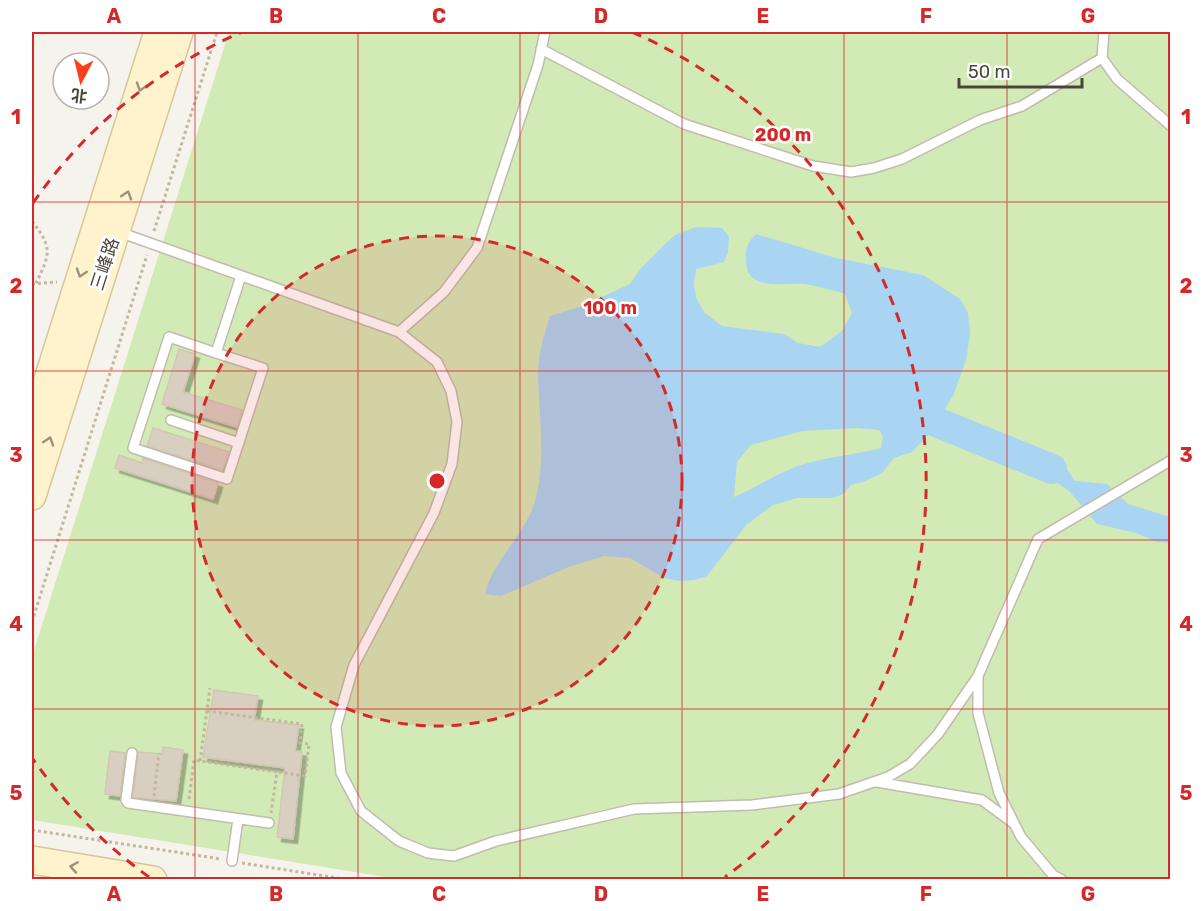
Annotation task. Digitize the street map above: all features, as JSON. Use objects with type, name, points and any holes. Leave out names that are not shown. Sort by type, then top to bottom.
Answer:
[{"type":"main road","name":"三峰路","points":[[32,496],[158,32]]},
{"type":"main road","name":"三峰路","points":[[32,430],[179,32]]},
{"type":"main road","points":[[32,861],[153,879]]},
{"type":"lane","points":[[399,332],[444,292],[477,248],[538,64],[545,32]]},
{"type":"lane","points":[[1104,32],[1102,58],[1117,80],[1170,125]]},
{"type":"lane","points":[[541,49],[684,124],[813,166],[851,172],[874,168],[902,159],[980,120],[1022,106],[1102,58]]},
{"type":"lane","points":[[106,228],[399,332],[437,362],[451,391],[457,422],[452,464],[435,513],[354,665],[336,727],[341,773],[361,811],[399,841],[428,853],[454,856],[496,841],[634,809],[752,806],[839,794],[888,777],[910,764],[938,734],[978,676],[1038,539],[1170,461]]},
{"type":"lane","points":[[216,352],[241,276]]},
{"type":"lane","points":[[169,337],[216,352],[263,368],[227,479],[133,448],[169,337]]},
{"type":"lane","points":[[171,420],[239,443]]},
{"type":"lane","points":[[978,676],[978,713],[999,792],[1014,824],[1027,844],[1053,875],[1062,879]]},
{"type":"lane","points":[[132,753],[126,800],[128,803],[269,823]]},
{"type":"lane","points":[[874,782],[982,800],[1014,824]]},
{"type":"lane","points":[[232,861],[238,819]]},
{"type":"path","points":[[32,622],[217,32]]},
{"type":"path","points":[[32,221],[46,239],[47,248],[44,267],[34,284]]},
{"type":"path","points":[[34,284],[59,282]]},
{"type":"path","points":[[200,761],[210,688]]},
{"type":"path","points":[[187,812],[194,760],[305,776],[309,744],[300,742],[302,724],[207,711]]},
{"type":"path","points":[[152,807],[159,753]]},
{"type":"path","points":[[269,823],[277,772]]},
{"type":"path","points":[[32,830],[350,879]]},
{"type":"green space","points":[[229,32],[1170,32],[1170,879],[398,879],[32,820],[32,657]]},
{"type":"water","points":[[696,227],[722,228],[729,237],[728,252],[724,262],[696,269],[694,283],[696,298],[705,313],[722,326],[784,334],[798,343],[820,347],[842,331],[852,313],[845,294],[804,284],[767,283],[751,277],[747,269],[746,251],[749,242],[756,234],[836,258],[923,275],[960,299],[968,313],[970,334],[966,360],[953,396],[927,436],[912,452],[894,458],[882,473],[851,485],[843,494],[833,498],[797,498],[773,505],[746,525],[707,576],[680,581],[664,578],[630,558],[604,556],[569,567],[501,596],[485,594],[495,570],[532,511],[536,498],[541,467],[538,368],[550,316],[580,307],[630,284],[642,267],[675,235]],"holes":[[[857,428],[879,430],[883,436],[881,448],[798,466],[734,497],[737,462],[751,445],[802,431]]]},
{"type":"water","points":[[1054,463],[1065,466],[1075,481],[1107,484],[1128,504],[1170,517],[1170,543],[1157,542],[1136,533],[1097,524],[1070,492],[1050,477]]},
{"type":"building","points":[[179,349],[195,354],[183,392],[242,410],[237,427],[162,404]]},
{"type":"building","points":[[153,428],[229,452],[222,470],[147,446]]},
{"type":"building","points":[[119,455],[142,463],[143,458],[218,483],[213,499],[115,468]]},
{"type":"building","points":[[214,690],[258,696],[254,720],[299,725],[295,751],[302,752],[293,839],[277,837],[285,768],[203,757]]},
{"type":"building","points":[[163,747],[183,750],[176,801],[133,797],[138,752],[162,754]]},
{"type":"building","points":[[110,751],[125,753],[120,796],[105,794]]},
{"type":"waterway","points":[[936,422],[1052,469]]}]
